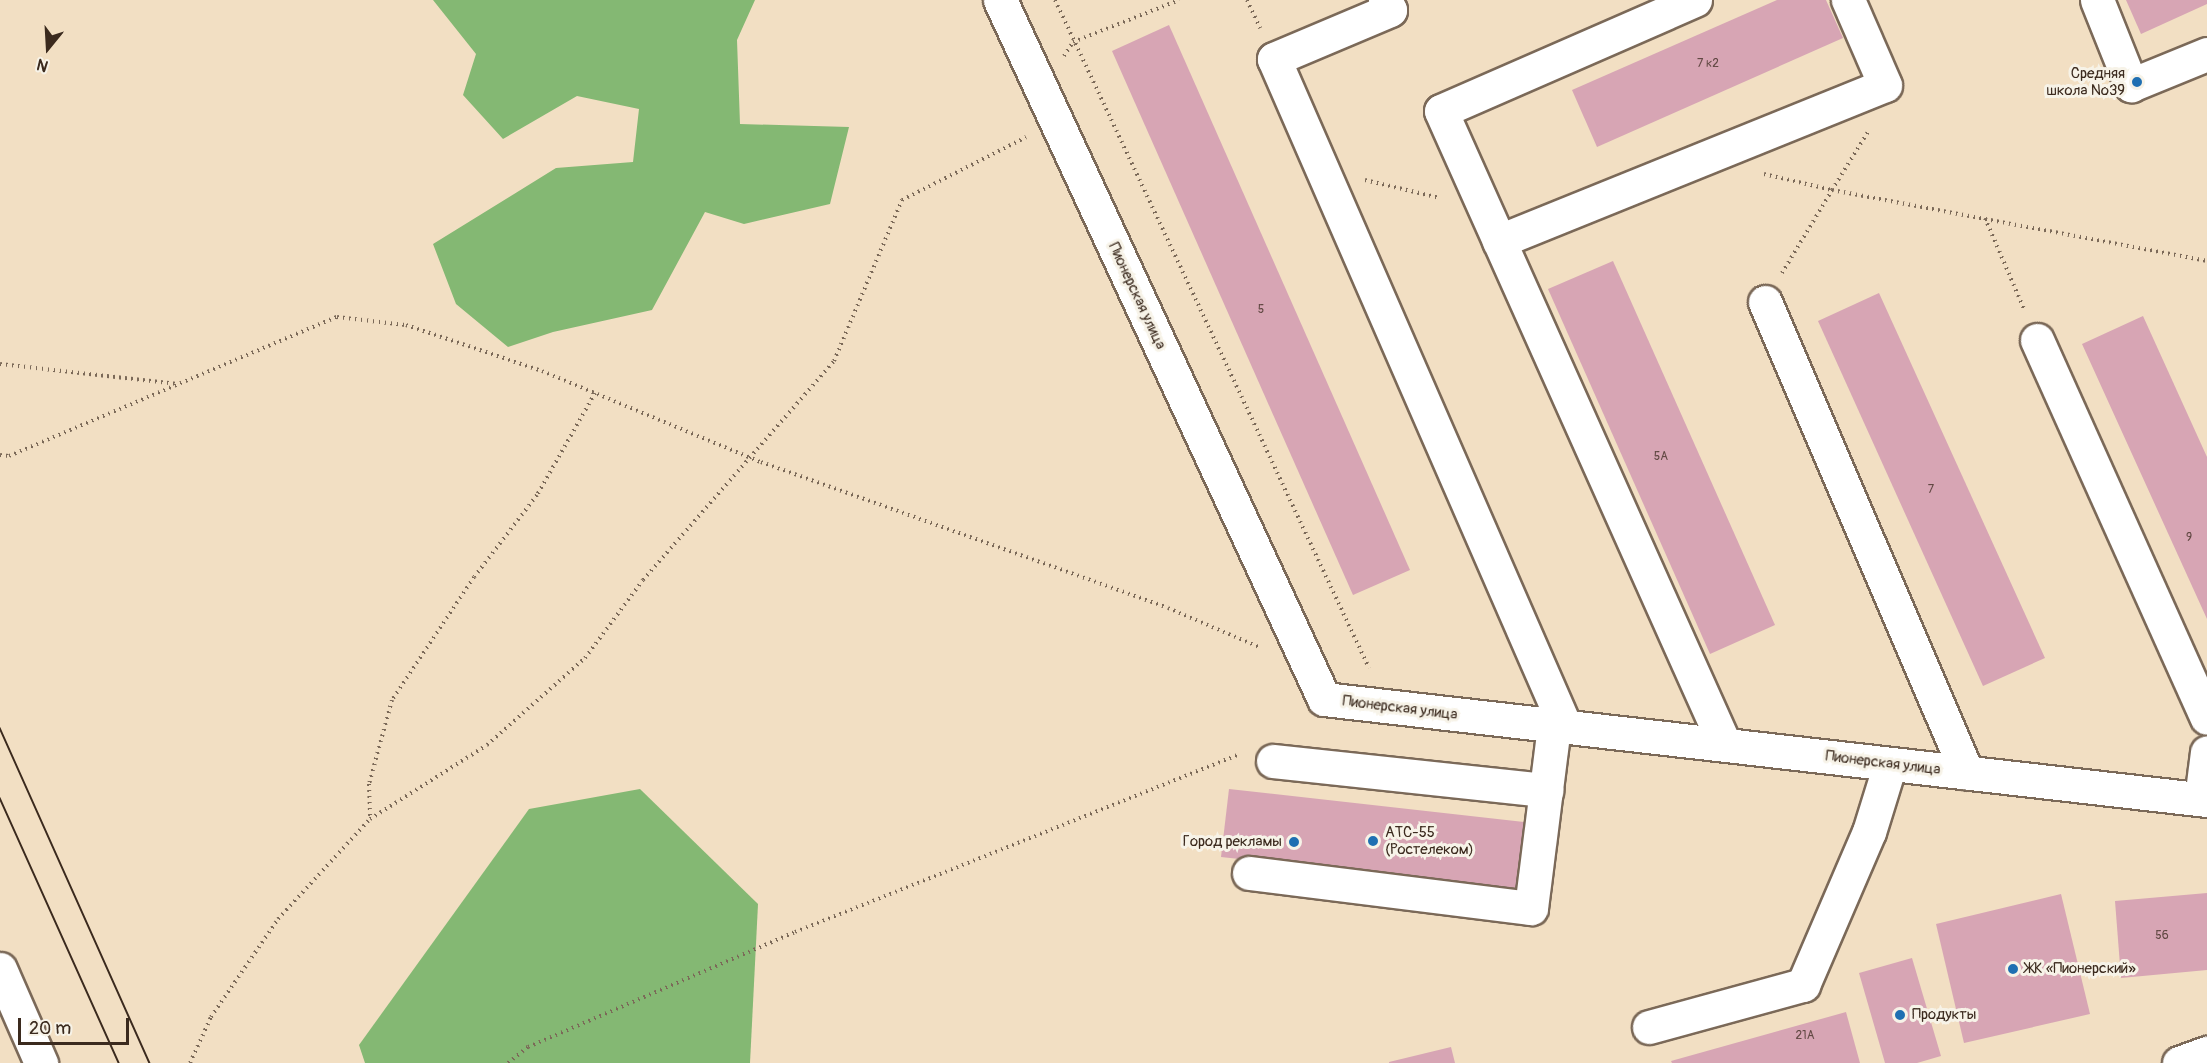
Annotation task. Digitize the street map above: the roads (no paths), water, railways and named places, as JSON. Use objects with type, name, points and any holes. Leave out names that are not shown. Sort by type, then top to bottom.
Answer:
[{"type":"street","name":"Пионерская улица","points":[[999,0],[1324,699],[1724,743],[2204,800]]},
{"type":"street","points":[[1695,0],[1441,111],[1724,743]]},
{"type":"street","points":[[1499,241],[1885,85],[1848,0]]},
{"type":"street","points":[[2097,0],[2131,85],[2207,54]]},
{"type":"street","points":[[1250,873],[1531,908],[1546,790],[1559,726],[1274,59],[1397,3]]},
{"type":"street","points":[[1765,302],[1967,773]]},
{"type":"street","points":[[2037,340],[2207,718]]},
{"type":"street","points":[[2204,800],[2207,752]]},
{"type":"street","points":[[1261,755],[1546,790]]},
{"type":"street","points":[[1649,1027],[1803,985],[1869,832],[1890,764]]},
{"type":"street","points":[[0,969],[41,1063]]},
{"type":"street","points":[[2179,1063],[2207,1053]]},
{"type":"tram line","points":[[0,728],[150,1063]]},
{"type":"tram line","points":[[0,798],[119,1063]]},
{"type":"place","name":"Средняя школа №39","points":[[2137,82]]},
{"type":"place","name":"АТС-55 (Ростелеком)","points":[[1373,841]]},
{"type":"place","name":"Город рекламы","points":[[1294,842]]},
{"type":"place","name":"ЖК «Пионерский»","points":[[2013,969]]},
{"type":"place","name":"Продукты","points":[[1900,1015]]}]
